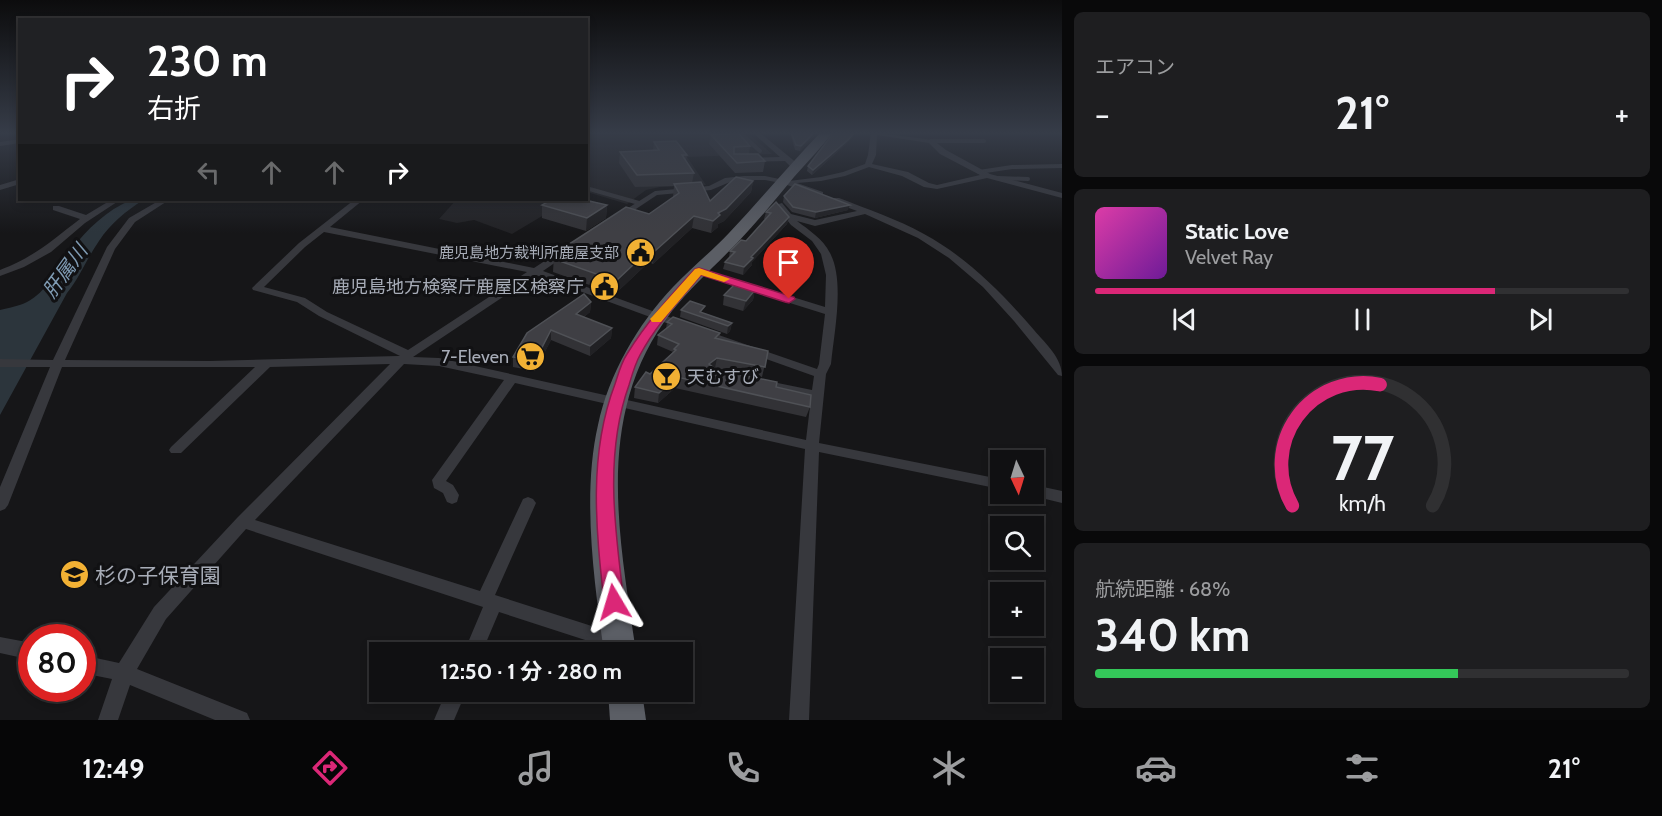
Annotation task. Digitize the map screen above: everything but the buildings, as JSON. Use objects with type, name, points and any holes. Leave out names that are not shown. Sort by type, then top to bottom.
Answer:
[{"type":"highway","points":[[619,642],[604,519],[606,448],[616,401],[632,357],[658,316],[765,203],[784,175],[793,166]]},
{"type":"highway","points":[[626,702],[628,720]]},
{"type":"street","points":[[752,166],[784,175],[931,242],[955,257],[984,283],[1062,372]]},
{"type":"street","points":[[778,166],[784,175],[788,216],[815,239],[826,254],[831,275],[832,296],[825,363],[820,374],[812,446],[799,720]]},
{"type":"street","points":[[605,225],[663,191],[711,188],[728,180],[757,177],[784,175],[821,179],[856,171],[867,166]]},
{"type":"street","points":[[870,166],[905,174],[927,185],[937,187],[983,174]]},
{"type":"street","points":[[968,166],[983,174],[1062,196]]},
{"type":"street","points":[[0,188],[18,182]]},
{"type":"street","points":[[1,271],[21,266],[48,250],[87,218],[114,201]]},
{"type":"street","points":[[0,505],[57,364],[118,235],[132,220],[163,201]]},
{"type":"street","points":[[358,201],[302,245],[257,288],[301,300],[404,358]]},
{"type":"street","points":[[56,208],[87,218]]},
{"type":"street","points":[[788,216],[815,223],[865,212]]},
{"type":"street","points":[[324,229],[535,271],[820,374]]},
{"type":"street","points":[[108,720],[124,673],[160,613],[243,522],[404,358],[575,245]]},
{"type":"street","points":[[699,271],[830,312]]},
{"type":"street","points":[[0,363],[267,363],[404,358],[439,362],[812,446],[990,482]]},
{"type":"street","points":[[176,450],[267,363]]},
{"type":"street","points":[[452,498],[452,493],[448,488],[439,484],[439,480],[512,378]]},
{"type":"street","points":[[750,381],[818,395]]},
{"type":"street","points":[[1044,493],[1062,497]]},
{"type":"street","points":[[476,642],[489,601],[528,503]]},
{"type":"street","points":[[243,522],[489,601],[603,642]]},
{"type":"street","points":[[0,645],[18,649]]},
{"type":"street","points":[[96,667],[124,673],[240,720]]},
{"type":"street","points":[[444,720],[452,702]]},
{"type":"lane","points":[[983,174],[1012,167],[1062,166]]},
{"type":"lane","points":[[997,178],[1028,179]]},
{"type":"lane","points":[[588,189],[639,203]]},
{"type":"shaded area","points":[[588,166],[693,166],[706,185],[660,187],[646,190],[627,204],[588,192]]},
{"type":"shaded area","points":[[455,201],[567,201],[512,234],[474,220],[457,223],[439,219]]},
{"type":"water","name":"肝属川","points":[[129,201],[142,201],[119,218],[99,241],[67,293],[0,415],[0,310],[21,305],[41,292],[84,235],[114,209]]},
{"type":"slow traffic","points":[[656,319],[699,271],[724,279]]},
{"type":"place","name":"鹿児島地方裁判所鹿屋支部","points":[[640,253]]},
{"type":"place","name":"鹿児島地方検察庁鹿屋区検察庁","points":[[605,287]]},
{"type":"place","name":"7-Eleven","points":[[530,357]]},
{"type":"place","name":"天むすび","points":[[666,377]]},
{"type":"place","name":"杉の子保育園","points":[[74,575]]},
{"type":"route","points":[[614,602],[604,519],[606,448],[616,401],[632,357],[658,316],[699,271],[789,299]]}]
